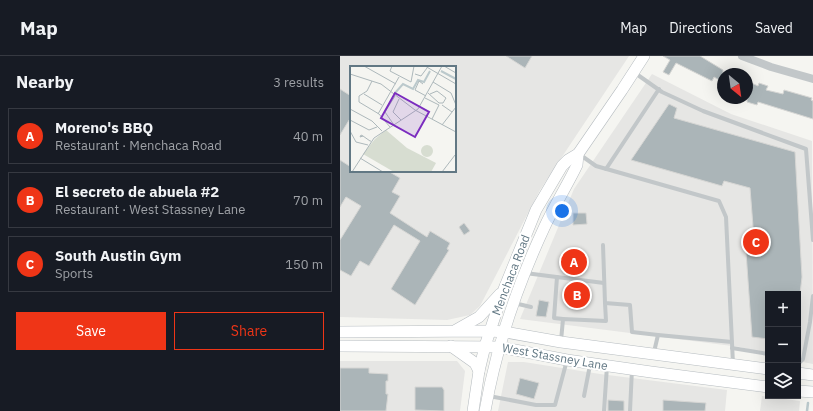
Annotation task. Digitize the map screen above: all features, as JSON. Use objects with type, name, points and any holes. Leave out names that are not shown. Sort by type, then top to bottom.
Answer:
[{"type":"main road","name":"Menchaca Road","points":[[473,411],[479,371],[490,330],[504,289],[536,210],[562,166],[578,154],[644,56]]},
{"type":"main road","name":"Menchaca Road","points":[[485,411],[494,365],[514,303],[545,227],[577,165],[578,154]]},
{"type":"main road","points":[[453,331],[467,325],[479,317],[504,289]]},
{"type":"main road","name":"West Stassney Lane","points":[[340,332],[490,330],[561,342],[765,369]]},
{"type":"main road","name":"West Stassney Lane","points":[[340,346],[500,347],[590,364],[765,387]]},
{"type":"main road","points":[[452,346],[475,363],[479,371]]},
{"type":"main road","points":[[632,370],[639,352]]},
{"type":"main road","points":[[746,384],[748,367]]},
{"type":"main road","points":[[801,373],[813,375]]},
{"type":"main road","points":[[801,390],[813,392]]},
{"type":"street","points":[[742,56],[771,67],[813,79]]},
{"type":"lane","points":[[633,71],[659,89],[703,111],[806,148],[813,240]]},
{"type":"lane","points":[[606,169],[659,89]]},
{"type":"lane","points":[[578,154],[596,166],[719,202],[726,217],[733,364]]},
{"type":"lane","points":[[557,277],[554,318],[606,321],[603,244]]},
{"type":"lane","points":[[525,273],[604,284]]},
{"type":"lane","points":[[801,355],[810,322],[813,296]]},
{"type":"lane","points":[[514,303],[531,307]]},
{"type":"lane","points":[[605,303],[630,305],[632,332],[732,342]]},
{"type":"lane","points":[[561,342],[562,319]]},
{"type":"lane","points":[[654,354],[658,335]]},
{"type":"lane","points":[[732,348],[765,354]]},
{"type":"lane","points":[[488,396],[536,406],[555,405],[567,360]]},
{"type":"lane","points":[[584,396],[590,364]]},
{"type":"lane","points":[[604,411],[608,366]]},
{"type":"lane","points":[[630,411],[632,370]]},
{"type":"shaded area","points":[[340,56],[629,56],[540,190],[480,306],[470,315],[447,320],[340,317]]},
{"type":"shaded area","points":[[652,74],[731,114],[812,141],[813,364],[801,362],[801,291],[765,291],[765,353],[740,347],[520,319],[574,189]]},
{"type":"shaded area","points":[[340,361],[457,361],[465,371],[460,411],[340,411]]},
{"type":"shaded area","points":[[508,362],[524,362],[600,374],[727,390],[725,411],[498,411]]},
{"type":"shaded area","points":[[762,396],[765,396],[765,399],[800,401],[799,411],[760,411]]},
{"type":"building","points":[[506,56],[532,56],[525,68]]},
{"type":"building","points":[[663,56],[700,56],[720,68],[717,68],[717,79],[714,77],[712,81],[676,63],[669,75],[663,72],[670,60]]},
{"type":"building","points":[[759,83],[768,86],[766,90],[783,94],[784,90],[812,98],[813,119],[758,102],[757,105],[753,104],[753,84],[758,86]]},
{"type":"building","points":[[340,89],[350,95],[350,119],[340,135]]},
{"type":"building","points":[[669,104],[677,108],[674,118],[795,152],[802,277],[800,291],[765,291],[765,339],[752,337],[746,252],[755,252],[750,188],[724,181],[722,186],[631,160]]},
{"type":"building","points":[[340,160],[350,166],[350,172],[390,172],[400,178],[392,192],[400,196],[390,213],[427,237],[430,231],[450,243],[447,249],[449,250],[415,305],[391,289],[420,241],[394,225],[369,266],[360,261],[351,276],[340,270],[340,240],[361,206],[346,197],[340,207]]},
{"type":"building","points":[[573,213],[586,213],[587,224],[573,225]]},
{"type":"building","points":[[464,223],[470,231],[464,235],[459,227]]},
{"type":"building","points":[[562,255],[587,259],[586,269],[561,265]]},
{"type":"building","points":[[571,289],[585,291],[583,302],[569,300]]},
{"type":"building","points":[[539,300],[549,302],[546,317],[536,316]]},
{"type":"building","points":[[340,368],[369,368],[369,373],[388,374],[388,381],[386,381],[386,394],[388,394],[386,411],[340,411]]},
{"type":"building","points":[[520,378],[539,383],[534,399],[516,394]]},
{"type":"building","points":[[415,387],[442,387],[444,390],[444,411],[415,410]]},
{"type":"building","points":[[608,400],[624,401],[624,411],[608,411]]},
{"type":"building","points":[[663,400],[706,403],[705,411],[663,411]]},
{"type":"waterway","points":[[807,411],[808,403]]},
{"type":"place","name":"South Austin Gym","points":[[756,242]]},
{"type":"place","name":"Moreno's BBQ","points":[[574,262]]},
{"type":"place","name":"El secreto de abuela #2","points":[[577,295]]}]
